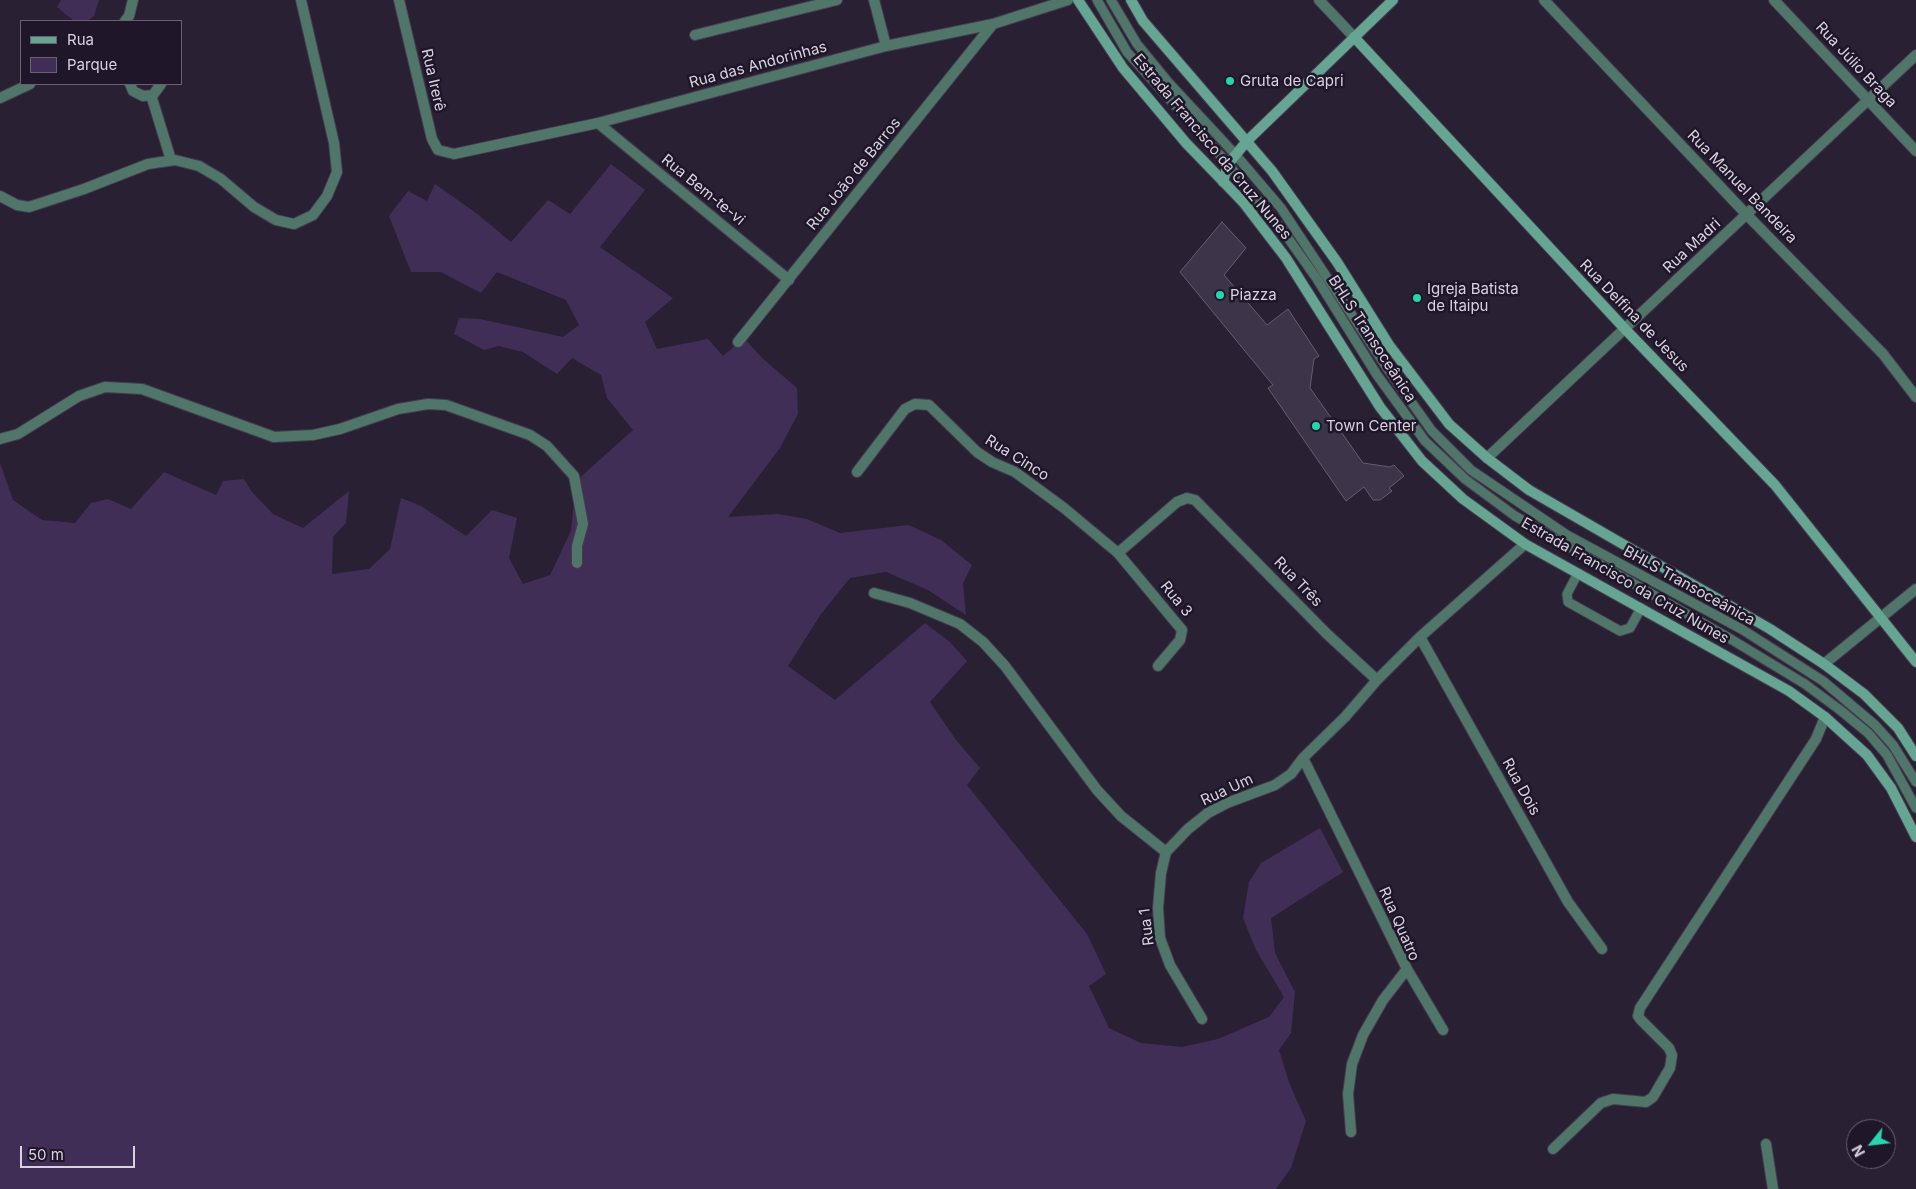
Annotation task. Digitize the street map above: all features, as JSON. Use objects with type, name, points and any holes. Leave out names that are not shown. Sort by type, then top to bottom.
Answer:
[{"type":"main road","name":"Estrada Francisco da Cruz Nunes","points":[[1078,0],[1123,68],[1186,143],[1243,202],[1286,258],[1380,407],[1422,461],[1463,499],[1525,544],[1789,691],[1826,717],[1868,755],[1891,788],[1916,837]]},
{"type":"main road","name":"Estrada Francisco da Cruz Nunes","points":[[1131,0],[1144,21],[1272,172],[1337,262],[1389,345],[1449,424],[1487,458],[1528,490],[1770,628],[1824,664],[1864,694],[1898,728],[1916,756]]},
{"type":"main road","points":[[1223,182],[1228,164],[1247,141],[1393,0]]},
{"type":"main road","name":"Rua Delfina de Jesus","points":[[1354,37],[1625,329],[1775,486],[1916,662]]},
{"type":"street","points":[[125,20],[129,16],[133,0]]},
{"type":"street","points":[[0,196],[17,205],[29,207],[84,189],[148,164],[171,160],[199,166],[221,179],[254,207],[276,220],[294,224],[313,215],[327,196],[337,172],[334,143],[301,0]]},
{"type":"street","name":"Rua Irerê","points":[[399,0],[432,140],[438,150],[454,154]]},
{"type":"street","points":[[695,35],[837,0]]},
{"type":"street","points":[[874,0],[886,46]]},
{"type":"street","name":"Rua das Andorinhas","points":[[454,154],[598,123],[886,46],[993,24],[1068,0]]},
{"type":"street","name":"Rua Delfina de Jesus","points":[[1319,0],[1354,37]]},
{"type":"street","name":"Rua Manuel Bandeira","points":[[1544,0],[1747,215],[1883,354],[1916,397]]},
{"type":"street","name":"Rua Júlio Braga","points":[[1774,0],[1916,151]]},
{"type":"street","name":"Rua João de Barros","points":[[738,342],[993,24]]},
{"type":"street","name":"Rua Madri","points":[[1487,458],[1869,101],[1916,54]]},
{"type":"street","points":[[0,98],[28,85]]},
{"type":"street","points":[[131,85],[138,95],[151,96],[160,85]]},
{"type":"street","points":[[151,96],[171,160]]},
{"type":"street","name":"Rua Bem-te-vi","points":[[598,123],[789,280]]},
{"type":"street","points":[[0,438],[18,434],[79,396],[105,387],[142,389],[274,437],[313,435],[340,429],[398,409],[428,404],[446,405],[530,435],[547,446],[574,476],[583,524],[577,546],[577,563]]},
{"type":"street","name":"Rua Cinco","points":[[857,472],[905,409],[910,405],[922,403],[936,410],[977,452],[992,462],[1015,472],[1064,508],[1118,553]]},
{"type":"street","name":"Rua Três","points":[[1118,553],[1177,502],[1187,498],[1200,503],[1327,634],[1377,680]]},
{"type":"street","name":"Rua Um","points":[[1166,852],[1188,829],[1208,813],[1227,803],[1275,785],[1291,774],[1302,758],[1345,717],[1377,680],[1420,637],[1525,544]]},
{"type":"street","name":"Rua 3","points":[[1118,553],[1182,630],[1180,640],[1158,666]]},
{"type":"street","points":[[1824,664],[1916,589]]},
{"type":"street","points":[[874,593],[910,603],[960,624],[983,642],[1005,666],[1097,790],[1121,816],[1166,852]]},
{"type":"street","name":"Rua Dois","points":[[1420,637],[1568,902],[1602,948]]},
{"type":"street","points":[[1554,1149],[1601,1103],[1612,1099],[1646,1102],[1653,1097],[1670,1068],[1672,1055],[1669,1048],[1638,1016],[1640,1008],[1816,739],[1826,717]]},
{"type":"street","name":"Rua Quatro","points":[[1302,758],[1407,969],[1383,1000],[1363,1035],[1352,1064],[1348,1094],[1351,1132]]},
{"type":"street","name":"Rua 1","points":[[1166,852],[1161,873],[1158,908],[1160,938],[1170,965],[1202,1019]]},
{"type":"street","points":[[1407,969],[1443,1030]]},
{"type":"street","points":[[1766,1144],[1773,1189]]},
{"type":"lane","name":"BHLS Transoceânica","points":[[1097,0],[1127,52],[1228,164],[1283,231],[1317,279],[1377,375],[1425,441],[1465,479],[1516,516],[1729,638],[1805,684],[1868,734],[1887,755],[1916,808]]},
{"type":"lane","name":"BHLS Transoceânica","points":[[1111,0],[1137,44],[1281,208],[1387,368],[1432,432],[1471,470],[1567,535],[1743,630],[1823,681],[1874,725],[1892,745],[1916,782]]},
{"type":"lane","points":[[1578,573],[1566,599],[1577,607],[1620,630],[1630,628],[1641,608]]},
{"type":"green space","points":[[61,0],[99,0],[94,16],[88,20],[73,20],[57,7]]},
{"type":"green space","points":[[611,164],[645,190],[600,247],[673,298],[645,322],[657,349],[708,339],[723,356],[744,338],[762,358],[797,388],[798,414],[780,448],[728,517],[778,514],[807,519],[840,533],[909,525],[941,540],[972,565],[963,583],[966,615],[928,590],[886,572],[850,578],[821,614],[788,666],[835,700],[925,623],[950,642],[967,661],[930,702],[956,740],[980,768],[967,785],[1087,934],[1106,974],[1089,986],[1109,1028],[1141,1043],[1182,1047],[1218,1039],[1269,1017],[1284,997],[1256,950],[1243,918],[1249,882],[1261,863],[1320,828],[1343,872],[1271,918],[1275,953],[1295,992],[1291,1033],[1279,1050],[1290,1085],[1306,1121],[1291,1168],[1276,1189],[0,1189],[0,463],[13,500],[42,520],[75,523],[91,503],[108,499],[131,509],[164,472],[216,495],[223,481],[244,479],[252,492],[273,514],[303,528],[349,491],[346,523],[333,537],[332,574],[369,569],[390,549],[401,498],[421,506],[466,536],[492,510],[517,518],[509,558],[523,584],[550,575],[571,531],[576,481],[633,430],[607,398],[601,375],[572,358],[557,374],[523,352],[499,346],[484,350],[454,334],[459,318],[480,319],[563,337],[579,325],[566,300],[497,272],[481,293],[441,272],[411,272],[389,216],[408,191],[427,201],[435,184],[476,213],[511,242],[548,200],[570,214]]},
{"type":"building","points":[[1222,222],[1246,248],[1224,275],[1267,325],[1288,309],[1319,356],[1314,359],[1310,388],[1363,463],[1390,467],[1394,465],[1404,476],[1389,488],[1392,491],[1380,500],[1373,500],[1364,487],[1346,501],[1268,388],[1273,385],[1180,272]]},
{"type":"place","name":"Gruta de Capri","points":[[1230,81]]},
{"type":"place","name":"Piazza","points":[[1220,295]]},
{"type":"place","name":"Igreja Batista de Itaipu","points":[[1417,298]]},
{"type":"place","name":"Town Center","points":[[1316,426]]}]
